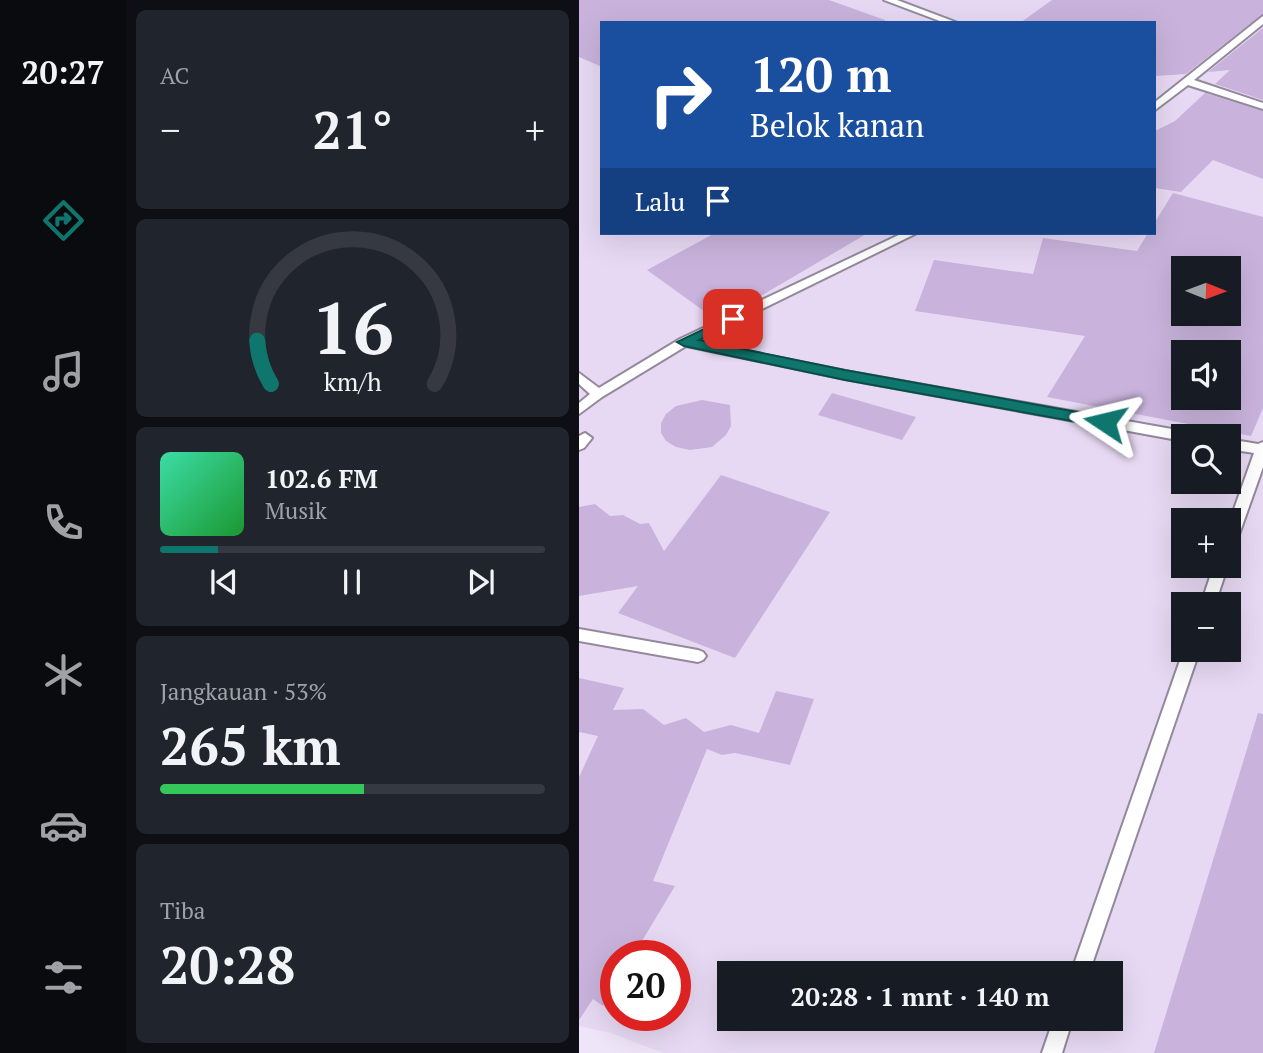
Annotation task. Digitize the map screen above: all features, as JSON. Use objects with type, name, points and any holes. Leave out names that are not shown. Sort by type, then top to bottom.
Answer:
[{"type":"lane","points":[[888,0],[948,21]]},
{"type":"lane","points":[[1156,106],[1263,19]]},
{"type":"lane","points":[[1186,80],[1263,106]]},
{"type":"lane","points":[[1156,92],[1168,96]]},
{"type":"lane","points":[[579,410],[598,394],[684,342],[907,235]]},
{"type":"lane","points":[[684,342],[845,375],[1171,434]]},
{"type":"lane","points":[[579,377],[598,394]]},
{"type":"lane","points":[[1241,446],[1262,449],[1241,509]]},
{"type":"lane","points":[[579,635],[698,656]]},
{"type":"lane","points":[[1084,961],[1188,662]]},
{"type":"lane","points":[[1052,1053],[1060,1031]]},
{"type":"shaded area","points":[[579,0],[1263,0],[1263,1053],[663,1053],[602,1031],[691,1031],[691,940],[600,940],[600,1031],[579,1026]]},
{"type":"building","points":[[579,0],[829,0],[885,20],[600,21],[600,66],[579,57]]},
{"type":"building","points":[[1052,0],[1263,0],[1263,14],[1186,74],[1156,76],[1156,21],[1023,21]]},
{"type":"building","points":[[1263,28],[1263,100],[1215,84],[1230,70],[1208,72]]},
{"type":"building","points":[[1205,93],[1263,111],[1263,179],[1213,160],[1181,192],[1156,188],[1156,130],[1175,121]]},
{"type":"building","points":[[1173,193],[1263,217],[1263,408],[1251,436],[1241,434],[1241,424],[1188,424],[1047,397],[1085,336],[915,311],[934,260],[1033,274],[1043,238],[1137,251],[1147,235],[1156,235],[1156,220]]},
{"type":"building","points":[[711,235],[865,235],[747,304],[715,319],[647,270]]},
{"type":"building","points":[[832,393],[916,417],[902,440],[818,415]]},
{"type":"building","points":[[702,400],[730,405],[731,426],[726,435],[712,447],[690,450],[676,447],[666,441],[661,433],[661,423],[666,414],[676,406]]},
{"type":"building","points":[[721,475],[830,512],[735,658],[618,613],[638,586],[579,596],[579,507],[595,504],[610,516],[623,515],[640,524],[649,523],[664,551]]},
{"type":"building","points":[[579,678],[624,688],[613,710],[643,709],[664,725],[686,718],[704,732],[731,725],[759,733],[776,691],[814,699],[790,765],[735,753],[722,755],[707,749],[653,881],[675,886],[643,940],[600,940],[600,1004],[593,999],[579,1020],[579,777],[598,736],[579,732]]},
{"type":"building","points":[[1258,713],[1263,714],[1263,1053],[1154,1053]]},
{"type":"route","points":[[733,319],[684,342],[845,375],[1105,422]]}]
